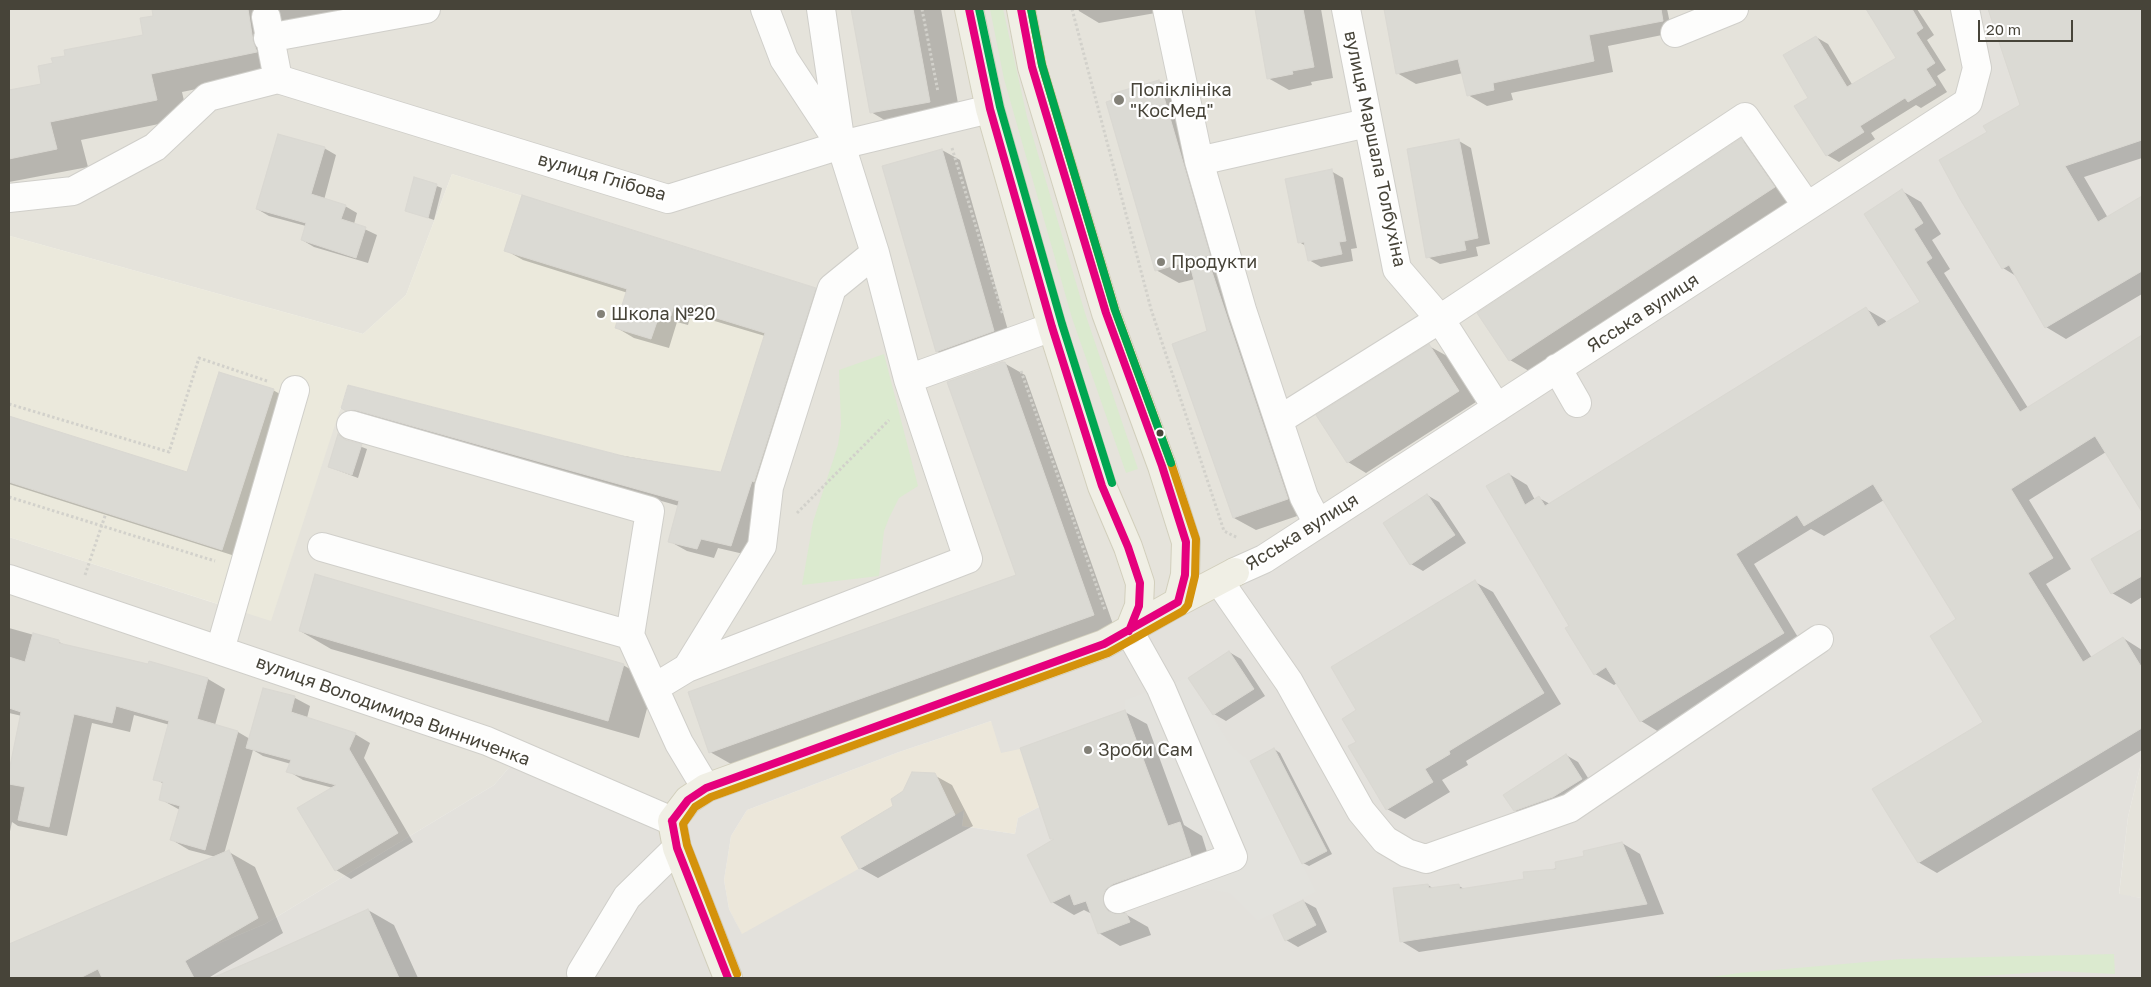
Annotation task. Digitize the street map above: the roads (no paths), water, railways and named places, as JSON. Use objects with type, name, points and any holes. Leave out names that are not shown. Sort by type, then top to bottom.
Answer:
[{"type":"main road","points":[[969,9],[990,109],[1052,327],[1102,486],[1128,547],[1140,583],[1139,606],[1129,631]]},
{"type":"main road","points":[[1020,9],[1032,67],[1106,313],[1162,466],[1186,542],[1185,575],[1178,602]]},
{"type":"main road","points":[[728,978],[677,848],[672,822],[688,800],[706,788],[1104,644],[1227,576],[1202,561],[1186,542]]},
{"type":"street","points":[[9,198],[73,190],[155,147],[208,97],[278,79],[267,27],[426,9]]},
{"type":"street","points":[[764,9],[784,59],[841,145]]},
{"type":"street","points":[[654,688],[687,668],[968,559],[908,379],[875,254],[841,145],[821,9]]},
{"type":"street","points":[[1167,9],[1199,161],[1242,310],[1304,497],[1318,524]]},
{"type":"street","name":"вулиця Маршала Толбухіна","points":[[1346,9],[1397,269],[1440,319],[1497,408]]},
{"type":"street","points":[[1675,33],[1734,9]]},
{"type":"street","name":"Ясська вулиця","points":[[1227,576],[1264,559],[1968,102],[1977,68],[1965,9]]},
{"type":"street","name":"вулиця Глібова","points":[[278,79],[668,199],[841,145],[990,109]]},
{"type":"street","points":[[1279,420],[1440,319],[1745,117],[1807,206]]},
{"type":"street","points":[[1199,161],[1368,123]]},
{"type":"street","points":[[687,668],[762,546],[769,487],[832,288],[875,254]]},
{"type":"street","points":[[908,379],[1052,327]]},
{"type":"street","points":[[1558,368],[1577,403]]},
{"type":"street","points":[[220,650],[295,390]]},
{"type":"street","points":[[351,425],[650,511],[630,635],[680,743],[706,788]]},
{"type":"street","points":[[322,547],[630,635]]},
{"type":"street","points":[[1227,576],[1361,811],[1385,840],[1407,853],[1426,858],[1570,808],[1819,639]]},
{"type":"street","name":"вулиця Володимира Винниченка","points":[[9,579],[487,740],[672,822]]},
{"type":"street","points":[[1118,899],[1232,857],[1161,688],[1129,631]]},
{"type":"street","points":[[581,973],[628,897],[677,848]]},
{"type":"place","name":"Поліклініка \"КосМед\"","points":[[1119,100]]},
{"type":"place","name":"Продукти","points":[[1161,262]]},
{"type":"place","name":"Школа №20","points":[[601,314]]},
{"type":"place","name":"Зроби Сам","points":[[1088,750]]}]
